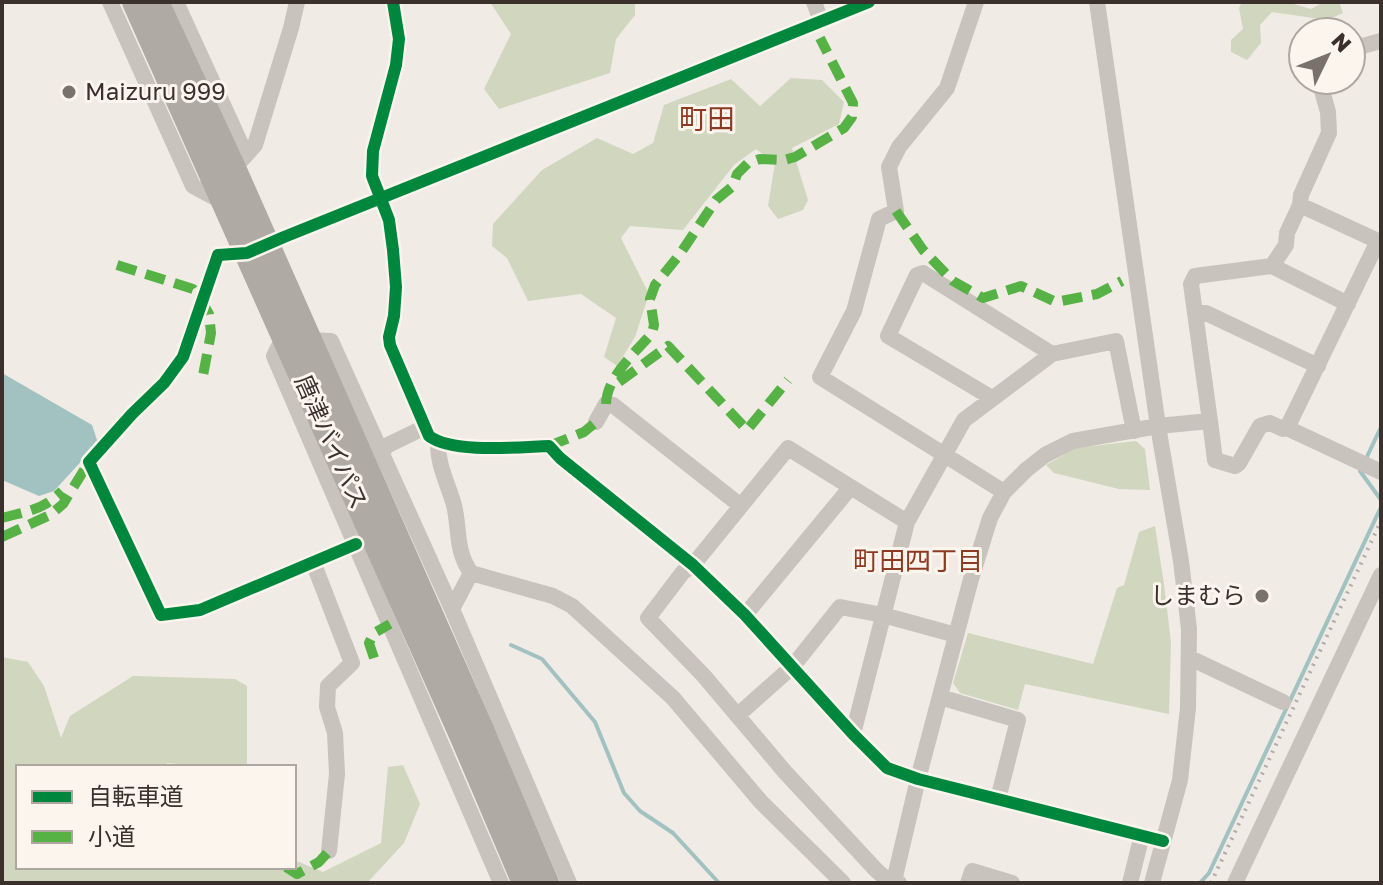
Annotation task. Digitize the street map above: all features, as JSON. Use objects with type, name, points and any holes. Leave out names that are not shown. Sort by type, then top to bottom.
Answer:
[{"type":"highway","name":"唐津バイパス","points":[[134,2],[224,202],[257,249],[377,458],[524,883]]},
{"type":"highway","name":"唐津バイパス","points":[[157,2],[240,162],[257,249],[284,336],[352,513],[471,731],[547,883]]},
{"type":"street","points":[[110,2],[193,186],[224,202]]},
{"type":"street","points":[[176,2],[240,162],[255,145],[297,2]]},
{"type":"street","points":[[393,2],[399,39],[396,65],[373,151],[372,176],[389,220],[396,287],[390,345],[429,436],[438,442],[487,449],[549,446],[693,565],[745,615],[887,768],[918,779],[1163,841]]},
{"type":"street","points":[[814,2],[821,21]]},
{"type":"street","points":[[356,544],[200,610],[161,615],[89,462],[164,383],[183,357],[218,255],[257,249],[869,2]]},
{"type":"street","points":[[976,2],[947,88],[899,147],[889,167],[896,211],[879,219],[854,311],[820,377],[1004,492]]},
{"type":"street","points":[[1097,2],[1189,629],[1188,708],[1180,780],[1152,883]]},
{"type":"street","points":[[1324,96],[1329,133],[1301,195],[1300,205],[1287,233],[1286,245],[1277,262],[1272,266],[1195,276],[1191,284],[1215,460],[1235,466],[1260,426],[1270,423],[1370,467]]},
{"type":"street","points":[[1287,428],[1378,241],[1300,205]]},
{"type":"street","points":[[1272,266],[1348,304]]},
{"type":"street","points":[[992,398],[888,336],[917,275],[923,273],[1052,354]]},
{"type":"street","points":[[1195,313],[1206,313],[1318,366]]},
{"type":"street","points":[[853,734],[907,522],[964,420],[1052,354],[1116,341],[1134,431]]},
{"type":"street","points":[[596,422],[606,404],[613,405],[741,506]]},
{"type":"street","points":[[907,522],[788,448],[648,618],[704,676],[785,772],[876,870],[897,882],[918,779],[971,579],[990,518],[1004,492],[1045,455],[1073,441],[1158,426],[1210,421]]},
{"type":"street","points":[[425,427],[388,445],[377,458],[452,609],[471,731],[501,883]]},
{"type":"street","points":[[438,442],[437,454],[454,508],[459,552],[471,573],[553,596],[572,606],[673,698],[761,802],[843,883]]},
{"type":"street","points":[[745,615],[850,488]]},
{"type":"street","points":[[352,513],[356,544],[569,883]]},
{"type":"street","points":[[313,562],[352,663],[328,686],[327,707],[335,733],[337,774],[329,851]]},
{"type":"street","points":[[452,609],[471,573]]},
{"type":"street","points":[[1235,883],[1381,575]]},
{"type":"street","points":[[738,715],[793,666],[840,607],[956,635]]},
{"type":"street","points":[[1190,658],[1283,702]]},
{"type":"street","points":[[940,697],[1018,720],[998,799]]},
{"type":"street","points":[[1130,883],[1142,835]]},
{"type":"street","points":[[968,883],[972,871],[1012,883]]},
{"type":"green space","points":[[490,2],[635,2],[635,15],[616,39],[610,73],[499,109],[484,89],[511,34]]},
{"type":"green space","points":[[1242,2],[1287,2],[1311,9],[1324,2],[1339,2],[1343,13],[1336,16],[1300,16],[1272,12],[1260,25],[1261,43],[1247,60],[1231,52],[1231,40],[1243,29],[1239,8]]},
{"type":"green space","points":[[791,78],[822,80],[844,102],[839,124],[792,148],[808,200],[803,210],[778,219],[768,206],[775,163],[756,149],[734,165],[683,230],[630,226],[621,238],[649,294],[635,337],[617,366],[604,357],[616,318],[581,294],[528,301],[507,258],[492,246],[493,224],[542,170],[597,138],[633,154],[653,143],[664,105],[731,79],[760,106]]},
{"type":"green space","points":[[1136,441],[1145,449],[1150,490],[1119,489],[1054,473],[1046,465],[1076,448]]},
{"type":"green space","points":[[1155,526],[1171,642],[1169,714],[1025,684],[1018,710],[960,693],[953,683],[968,633],[1093,664],[1117,588],[1124,585],[1139,532]]},
{"type":"green space","points":[[2,657],[28,662],[44,686],[61,738],[70,716],[133,676],[235,679],[247,686],[247,765],[16,765],[16,869],[296,869],[296,861],[323,872],[381,843],[388,767],[403,765],[420,804],[404,843],[367,883],[2,883]]},
{"type":"water","points":[[2,373],[92,425],[98,443],[54,491],[39,496],[2,480]]},
{"type":"waterway","points":[[1365,461],[1381,427]]},
{"type":"waterway","points":[[1361,469],[1381,500]]},
{"type":"waterway","points":[[1200,883],[1209,873],[1381,507]]},
{"type":"waterway","points":[[511,645],[542,659],[595,722],[624,793],[640,811],[673,833],[719,883]]},
{"type":"railway","points":[[1211,883],[1381,521]]},
{"type":"marked path","points":[[606,404],[611,384],[652,333],[654,325],[650,299],[655,285],[716,200],[733,186],[737,174],[748,163],[760,159],[795,157],[844,128],[852,117],[853,103],[820,38]]},
{"type":"marked path","points":[[896,211],[923,250],[953,281],[983,298],[1021,286],[1056,302],[1097,294],[1122,281]]},
{"type":"marked path","points":[[117,265],[193,289],[209,314],[211,333],[202,381]]},
{"type":"marked path","points":[[619,382],[668,346],[747,430],[788,380]]},
{"type":"marked path","points":[[549,446],[584,432],[596,422]]},
{"type":"marked path","points":[[2,537],[50,515],[63,504],[89,462]]},
{"type":"marked path","points":[[2,518],[41,506],[62,491]]},
{"type":"marked path","points":[[374,658],[369,643],[374,633],[390,624]]},
{"type":"marked path","points":[[289,869],[297,874],[319,862],[329,851]]},
{"type":"cycle path","points":[[393,2],[399,39],[396,65],[373,151],[372,176],[389,220],[393,250],[396,287],[390,345],[429,436],[440,442],[470,447],[549,446],[693,565],[745,615],[887,768],[918,779],[1163,841]]},
{"type":"cycle path","points":[[356,544],[200,610],[161,615],[89,462],[164,383],[183,357],[218,255],[247,253],[869,2]]},
{"type":"place","name":"Maizuru 999","points":[[69,92]]},
{"type":"place","name":"しまむら","points":[[1262,596]]},
{"type":"district","name":"町田","points":[[707,119]]},
{"type":"district","name":"町田四丁目","points":[[918,561]]}]
